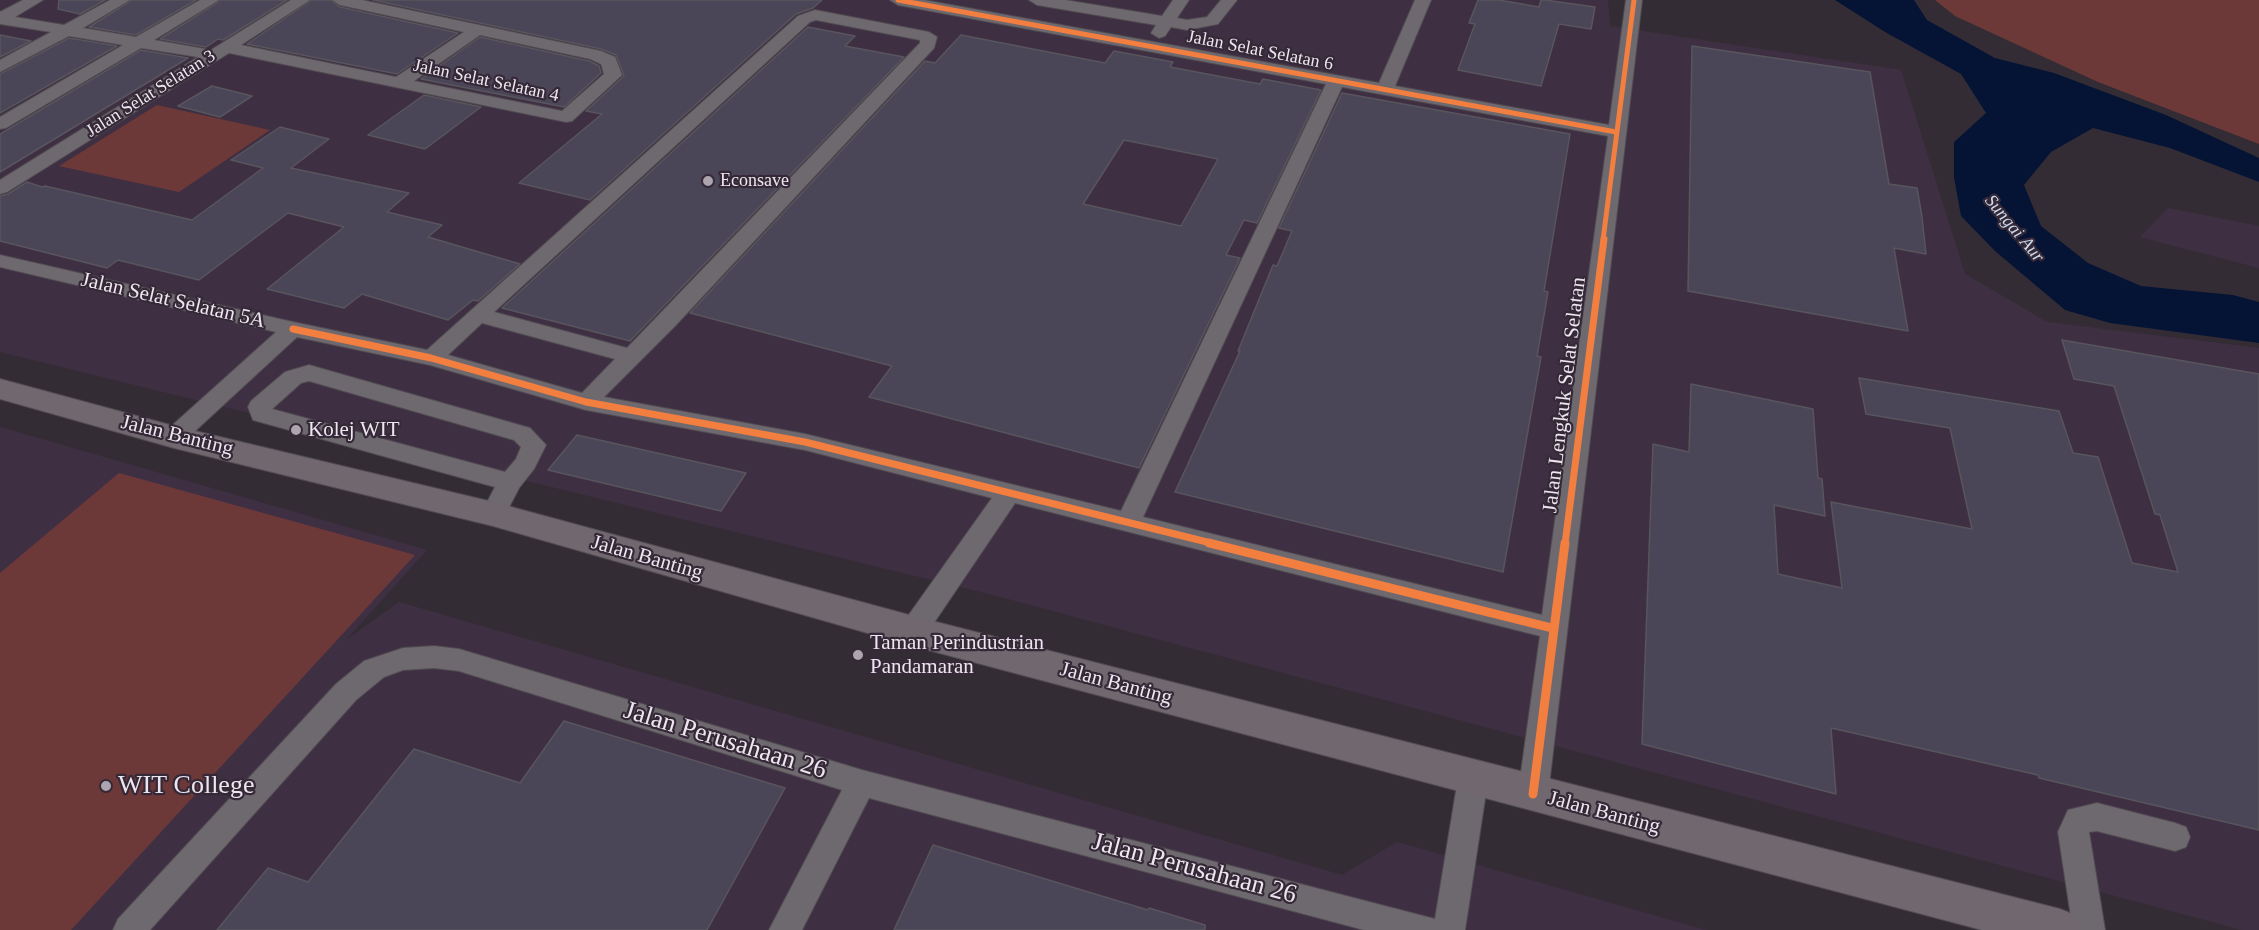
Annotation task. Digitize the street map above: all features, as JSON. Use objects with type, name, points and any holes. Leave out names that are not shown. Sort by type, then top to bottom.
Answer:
[{"type":"main road","name":"Jalan Banting","points":[[0,389],[174,437],[493,514],[912,630],[2060,930]]},
{"type":"street","points":[[0,19],[34,0]]},
{"type":"street","points":[[0,67],[122,0]]},
{"type":"street","points":[[0,124],[211,0]]},
{"type":"street","name":"Jalan Selat Selatan 3","points":[[0,188],[302,0]]},
{"type":"street","name":"Jalan Selat Selatan 4","points":[[0,19],[64,32],[85,32],[139,42],[220,51],[399,83],[566,117],[614,75],[609,61],[595,55],[340,0]]},
{"type":"street","name":"Jalan Selat Selatan 6","points":[[898,0],[1577,125]]},
{"type":"street","points":[[1037,0],[1187,25],[1207,23],[1219,15],[1229,0]]},
{"type":"street","points":[[1151,45],[1181,0]]},
{"type":"street","points":[[1385,90],[1423,0]]},
{"type":"street","name":"Jalan Lengkuk Selat Selatan","points":[[1533,794],[1552,628],[1634,0]]},
{"type":"street","points":[[431,358],[804,19],[815,15],[822,16],[929,37],[928,44],[667,321],[586,402]]},
{"type":"street","points":[[399,83],[477,30]]},
{"type":"street","points":[[1128,522],[1336,81]]},
{"type":"street","points":[[1577,125],[1616,134]]},
{"type":"street","points":[[1577,125],[1616,134]]},
{"type":"street","name":"Jalan Selat Selatan 5A","points":[[0,261],[293,329]]},
{"type":"street","points":[[478,315],[630,356]]},
{"type":"street","points":[[293,329],[431,358],[586,402],[805,442],[1552,628]]},
{"type":"street","name":"Jalan Selat Selatan 5A","points":[[174,437],[293,329]]},
{"type":"street","points":[[493,514],[510,482],[526,463],[534,445],[522,434],[309,373],[293,377],[259,407],[261,414],[510,482]]},
{"type":"street","points":[[912,630],[1009,493]]},
{"type":"street","name":"Jalan Perusahaan 26","points":[[129,930],[346,692],[374,669],[403,659],[434,657],[459,660],[862,783],[1424,930]]},
{"type":"street","points":[[1449,930],[1473,778]]},
{"type":"street","points":[[785,930],[862,783]]},
{"type":"street","points":[[2089,930],[2073,832],[2079,820],[2097,817],[2175,837]]},
{"type":"shaded area","points":[[0,0],[1608,0],[1610,26],[1901,70],[1965,274],[2047,322],[2259,348],[2259,930],[2242,930],[993,595],[0,352]]},
{"type":"shaded area","points":[[1935,0],[2259,0],[2259,144],[2098,82],[1955,16]]},
{"type":"shaded area","points":[[157,105],[270,130],[179,192],[59,166]]},
{"type":"shaded area","points":[[2168,208],[2259,226],[2259,268],[2140,237]]},
{"type":"shaded area","points":[[0,427],[427,550],[346,640],[399,602],[1342,875],[1397,842],[1706,930],[0,930]]},
{"type":"shaded area","name":"WIT College","points":[[119,473],[415,555],[71,930],[0,930],[0,573]]},
{"type":"water","name":"Sungai Aur","points":[[1835,0],[1914,0],[1927,20],[1995,58],[2054,73],[2166,115],[2259,158],[2259,182],[2170,148],[2093,128],[2051,152],[2024,185],[2041,226],[2088,263],[2141,286],[2233,295],[2259,302],[2259,343],[2110,323],[2065,310],[1995,251],[1961,216],[1954,178],[1954,142],[1986,113],[1961,74],[1885,32]]},
{"type":"building","points":[[59,0],[105,0],[80,14],[58,9]]},
{"type":"building","points":[[132,0],[196,0],[136,35],[89,27]]},
{"type":"building","points":[[221,0],[287,0],[223,40],[218,39],[206,47],[160,39]]},
{"type":"building","points":[[312,0],[330,0],[340,7],[458,33],[397,74],[247,44]]},
{"type":"building","points":[[373,0],[822,0],[813,8],[796,14],[590,200],[519,183],[602,114],[586,111],[624,76],[616,55],[601,49]]},
{"type":"building","points":[[1478,0],[1499,0],[1539,7],[1541,0],[1545,0],[1595,7],[1591,29],[1559,24],[1541,86],[1458,70],[1475,24],[1469,23]]},
{"type":"building","name":"Econsave","points":[[808,27],[855,36],[845,46],[904,57],[630,341],[502,308]]},
{"type":"building","points":[[0,35],[31,41],[0,57]]},
{"type":"building","points":[[961,35],[1105,63],[1114,51],[1173,62],[1170,67],[1260,84],[1263,79],[1321,90],[1257,223],[1244,220],[1226,255],[1240,258],[1139,468],[869,397],[892,366],[690,313],[925,61],[935,63]],"holes":[[[1124,140],[1218,159],[1181,226],[1083,204]]]},
{"type":"building","points":[[480,37],[589,61],[599,66],[601,73],[564,107],[421,79]]},
{"type":"building","points":[[69,38],[117,46],[0,113],[0,74]]},
{"type":"building","points":[[1692,46],[1870,72],[1889,184],[1917,188],[1922,217],[1926,254],[1894,248],[1908,331],[1688,291]]},
{"type":"building","points":[[141,50],[188,58],[0,172],[0,134]]},
{"type":"building","points":[[212,86],[252,96],[220,117],[178,106]]},
{"type":"building","points":[[1342,93],[1570,134],[1544,291],[1548,292],[1537,356],[1541,357],[1503,572],[1175,492],[1240,351],[1238,351],[1273,265],[1277,266],[1292,231],[1279,228]]},
{"type":"building","points":[[424,95],[481,107],[425,149],[368,135]]},
{"type":"building","points":[[280,127],[329,139],[291,168],[409,193],[387,212],[442,225],[428,237],[520,264],[478,301],[473,300],[448,320],[362,294],[344,308],[267,289],[344,227],[288,213],[199,280],[118,260],[107,268],[0,241],[0,196],[8,194],[27,182],[192,220],[263,168],[231,160]]},
{"type":"building","points":[[2062,340],[2259,374],[2259,830],[2039,778],[2038,775],[1831,728],[1836,794],[1642,744],[1653,444],[1689,452],[1691,384],[1813,409],[1818,478],[1822,479],[1825,516],[1774,505],[1778,574],[1842,588],[1831,502],[1972,529],[1950,428],[1866,414],[1859,378],[2059,411],[2073,453],[2098,457],[2132,563],[2178,572],[2160,515],[2155,514],[2114,386],[2074,379]]},
{"type":"building","points":[[577,435],[746,473],[721,511],[548,470]]},
{"type":"building","points":[[564,721],[785,788],[707,930],[217,930],[268,868],[308,882],[414,749],[520,783]]},
{"type":"building","points":[[933,845],[1205,925],[1205,930],[894,930]]},
{"type":"cycle path","points":[[898,0],[1616,132]]},
{"type":"cycle path","points":[[1533,794],[1634,0]]},
{"type":"cycle path","points":[[293,329],[431,358],[586,402],[805,442],[1552,628]]},
{"type":"place","name":"Econsave","points":[[708,181]]},
{"type":"place","name":"Kolej WIT","points":[[296,430]]},
{"type":"place","name":"Taman Perindustrian Pandamaran","points":[[858,655]]},
{"type":"place","name":"WIT College","points":[[106,786]]}]
